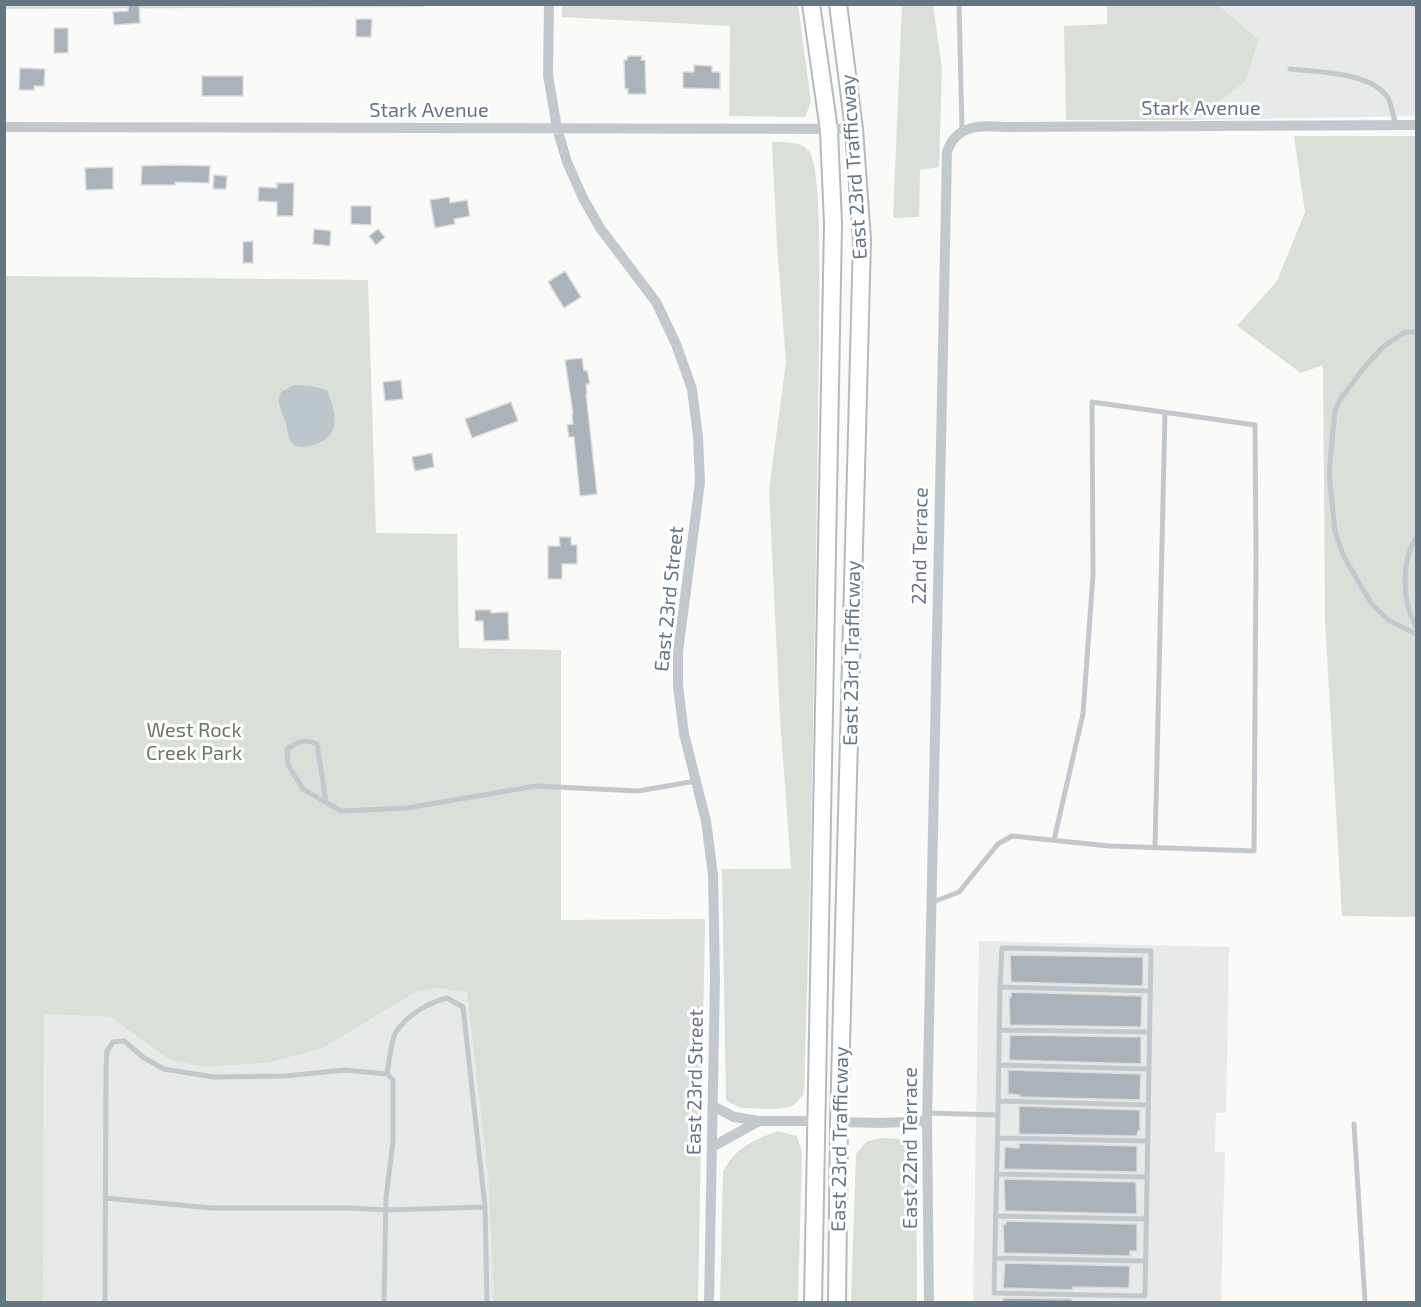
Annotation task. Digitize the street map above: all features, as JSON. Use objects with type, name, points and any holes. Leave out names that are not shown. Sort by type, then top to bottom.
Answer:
[{"type":"main road","name":"East 23rd Trafficway","points":[[811,4],[829,129],[833,224],[813,1302]]},
{"type":"main road","name":"East 23rd Trafficway","points":[[837,1302],[839,1122],[862,240],[854,129],[838,4]]},
{"type":"street","name":"East 23rd Street","points":[[549,4],[548,75],[557,128],[567,162],[600,228],[656,302],[676,344],[692,389],[698,437],[700,482],[678,652],[678,686],[684,734],[706,821],[714,875],[715,978],[709,1302]]},
{"type":"street","name":"Stark Avenue","points":[[962,130],[987,125],[1036,127],[1416,125]]},
{"type":"street","name":"Stark Avenue","points":[[4,127],[854,129]]},
{"type":"street","name":"22nd Terrace","points":[[929,994],[947,152],[950,142],[962,130]]},
{"type":"street","name":"East 22nd Terrace","points":[[929,994],[927,1117],[930,1302]]},
{"type":"street","points":[[713,1106],[734,1117],[759,1121],[816,1121]]},
{"type":"street","points":[[839,1122],[881,1123],[927,1117]]},
{"type":"street","points":[[712,1148],[759,1121]]},
{"type":"lane","points":[[959,4],[962,130]]},
{"type":"lane","points":[[1290,69],[1344,75],[1380,89],[1388,98],[1396,125]]},
{"type":"lane","points":[[1416,332],[1405,332],[1383,347],[1354,379],[1341,398],[1335,410],[1329,473],[1335,531],[1344,557],[1371,603],[1388,620],[1416,634]]},
{"type":"lane","points":[[931,903],[959,892],[998,844],[1012,836],[1109,846],[1254,851],[1255,425],[1092,402],[1093,575],[1083,714],[1054,840]]},
{"type":"lane","points":[[1155,848],[1166,412]]},
{"type":"lane","points":[[1416,538],[1407,566],[1405,586],[1416,626]]},
{"type":"lane","points":[[326,802],[317,744],[309,740],[296,742],[287,748],[288,765],[303,789],[341,811],[407,808],[536,786],[638,791],[696,781]]},
{"type":"lane","points":[[1002,948],[1151,951],[1145,1296],[994,1293],[1000,987],[1002,948]]},
{"type":"lane","points":[[1000,987],[1150,991]]},
{"type":"lane","points":[[387,1074],[395,1033],[415,1014],[432,1002],[447,998],[462,1007],[485,1207],[487,1302]]},
{"type":"lane","points":[[1000,1030],[1150,1032]]},
{"type":"lane","points":[[105,1302],[107,1051],[113,1042],[124,1041],[144,1058],[164,1069],[213,1077],[285,1076],[345,1070],[387,1074],[393,1080],[393,1141],[386,1210],[384,1302]]},
{"type":"lane","points":[[999,1065],[1149,1069]]},
{"type":"lane","points":[[998,1101],[1149,1105]]},
{"type":"lane","points":[[927,1117],[998,1115]]},
{"type":"lane","points":[[1354,1124],[1365,1302]]},
{"type":"lane","points":[[998,1138],[1148,1141]]},
{"type":"lane","points":[[997,1174],[1147,1177]]},
{"type":"lane","points":[[105,1198],[211,1208],[386,1210],[485,1207]]},
{"type":"lane","points":[[995,1216],[1147,1219]]},
{"type":"lane","points":[[994,1258],[1146,1261]]},
{"type":"shaded area","points":[[1218,5],[1416,5],[1416,116],[1194,120],[1244,82],[1259,41]]},
{"type":"shaded area","points":[[294,385],[327,390],[333,408],[332,431],[328,437],[310,446],[299,447],[293,444],[280,408],[281,392]]},
{"type":"shaded area","points":[[979,941],[1229,947],[1226,1112],[1216,1113],[1215,1152],[1225,1152],[1221,1302],[973,1302]]},
{"type":"shaded area","points":[[438,988],[467,991],[488,1175],[494,1302],[43,1302],[44,1014],[110,1017],[170,1060],[206,1067],[268,1063],[323,1048],[416,992]]},
{"type":"green space","points":[[4,5],[423,5],[423,7],[5,9]]},
{"type":"green space","points":[[562,5],[798,5],[811,102],[805,117],[729,116],[730,26],[562,17]]},
{"type":"green space","points":[[902,5],[933,5],[942,69],[939,167],[920,170],[919,217],[893,218]]},
{"type":"green space","points":[[1107,5],[1218,5],[1259,40],[1245,82],[1194,120],[1066,120],[1064,26],[1107,24]]},
{"type":"green space","points":[[1294,136],[1416,136],[1416,917],[1342,916],[1325,620],[1323,365],[1301,373],[1237,326],[1277,281],[1305,212]]},
{"type":"green space","points":[[772,142],[802,145],[809,151],[816,183],[820,267],[817,522],[804,1094],[793,1106],[777,1109],[740,1108],[726,1100],[722,869],[791,869],[780,718],[769,490],[786,362]]},
{"type":"green space","name":"West Rock Creek Park","points":[[5,276],[368,280],[376,533],[457,534],[459,648],[561,650],[561,920],[705,919],[698,1302],[494,1302],[488,1175],[467,992],[438,988],[416,992],[323,1048],[268,1063],[205,1067],[170,1060],[110,1017],[44,1014],[43,1302],[5,1302]]},
{"type":"green space","points":[[778,1131],[797,1136],[802,1152],[798,1302],[720,1302],[723,1172],[739,1151]]},
{"type":"green space","points":[[881,1138],[911,1139],[916,1149],[917,1302],[851,1302],[856,1154],[866,1142]]},
{"type":"building","points":[[128,4],[139,4],[140,23],[114,25],[113,12],[128,11]]},
{"type":"building","points":[[356,19],[372,19],[371,37],[356,37]]},
{"type":"building","points":[[54,28],[68,28],[68,53],[54,53]]},
{"type":"building","points":[[628,56],[642,56],[641,60],[645,60],[646,94],[628,94],[628,89],[625,89],[624,60],[627,60]]},
{"type":"building","points":[[694,65],[712,66],[712,72],[720,72],[720,89],[683,88],[683,72],[694,72]]},
{"type":"building","points":[[20,68],[45,69],[44,86],[34,86],[34,90],[19,90]]},
{"type":"building","points":[[202,76],[243,76],[243,96],[202,96]]},
{"type":"building","points":[[142,166],[210,166],[209,183],[175,182],[175,185],[141,185]]},
{"type":"building","points":[[113,167],[113,189],[86,190],[85,168]]},
{"type":"building","points":[[214,175],[227,176],[226,189],[213,189]]},
{"type":"building","points":[[277,183],[294,183],[293,216],[277,216],[277,202],[258,201],[259,187],[277,188]]},
{"type":"building","points":[[449,197],[450,203],[467,200],[470,216],[454,219],[455,224],[435,228],[430,200]]},
{"type":"building","points":[[351,206],[371,206],[371,225],[351,224]]},
{"type":"building","points":[[314,229],[331,231],[330,246],[313,244]]},
{"type":"building","points":[[378,229],[385,237],[376,245],[369,236]]},
{"type":"building","points":[[253,241],[253,263],[243,263],[243,242]]},
{"type":"building","points":[[565,271],[581,297],[564,308],[548,282]]},
{"type":"building","points":[[582,358],[584,371],[587,370],[590,384],[586,384],[586,394],[597,494],[580,496],[574,437],[569,437],[567,425],[573,424],[573,413],[565,360]]},
{"type":"building","points":[[401,380],[403,399],[385,401],[383,382]]},
{"type":"building","points":[[511,402],[518,421],[472,438],[465,419]]},
{"type":"building","points":[[432,453],[434,467],[415,471],[412,457]]},
{"type":"building","points":[[559,537],[571,537],[571,545],[577,545],[577,564],[562,564],[562,579],[548,579],[548,546],[560,546]]},
{"type":"building","points":[[475,610],[491,610],[491,613],[508,612],[509,640],[484,641],[483,621],[475,621]]},
{"type":"building","points":[[1010,955],[1143,957],[1143,982],[1142,986],[1011,982]]},
{"type":"building","points":[[1011,992],[1142,996],[1141,1027],[1010,1025],[1009,997],[1011,997]]},
{"type":"building","points":[[1010,1035],[1141,1037],[1141,1064],[1009,1060]]},
{"type":"building","points":[[1008,1070],[1141,1074],[1140,1100],[1020,1097],[1020,1095],[1008,1094]]},
{"type":"building","points":[[1019,1106],[1140,1110],[1140,1131],[1137,1136],[1019,1134]]},
{"type":"building","points":[[1019,1143],[1137,1146],[1137,1172],[1004,1169],[1005,1147],[1019,1148]]},
{"type":"building","points":[[1004,1179],[1136,1182],[1137,1214],[1005,1211]]},
{"type":"building","points":[[1006,1221],[1137,1224],[1137,1251],[1130,1251],[1130,1256],[1004,1253],[1003,1224],[1006,1224]]},
{"type":"building","points":[[1005,1263],[1130,1266],[1129,1288],[1073,1287],[1073,1290],[1003,1288]]},
{"type":"building","points":[[1003,1298],[1072,1299],[1072,1302],[1003,1302]]}]
